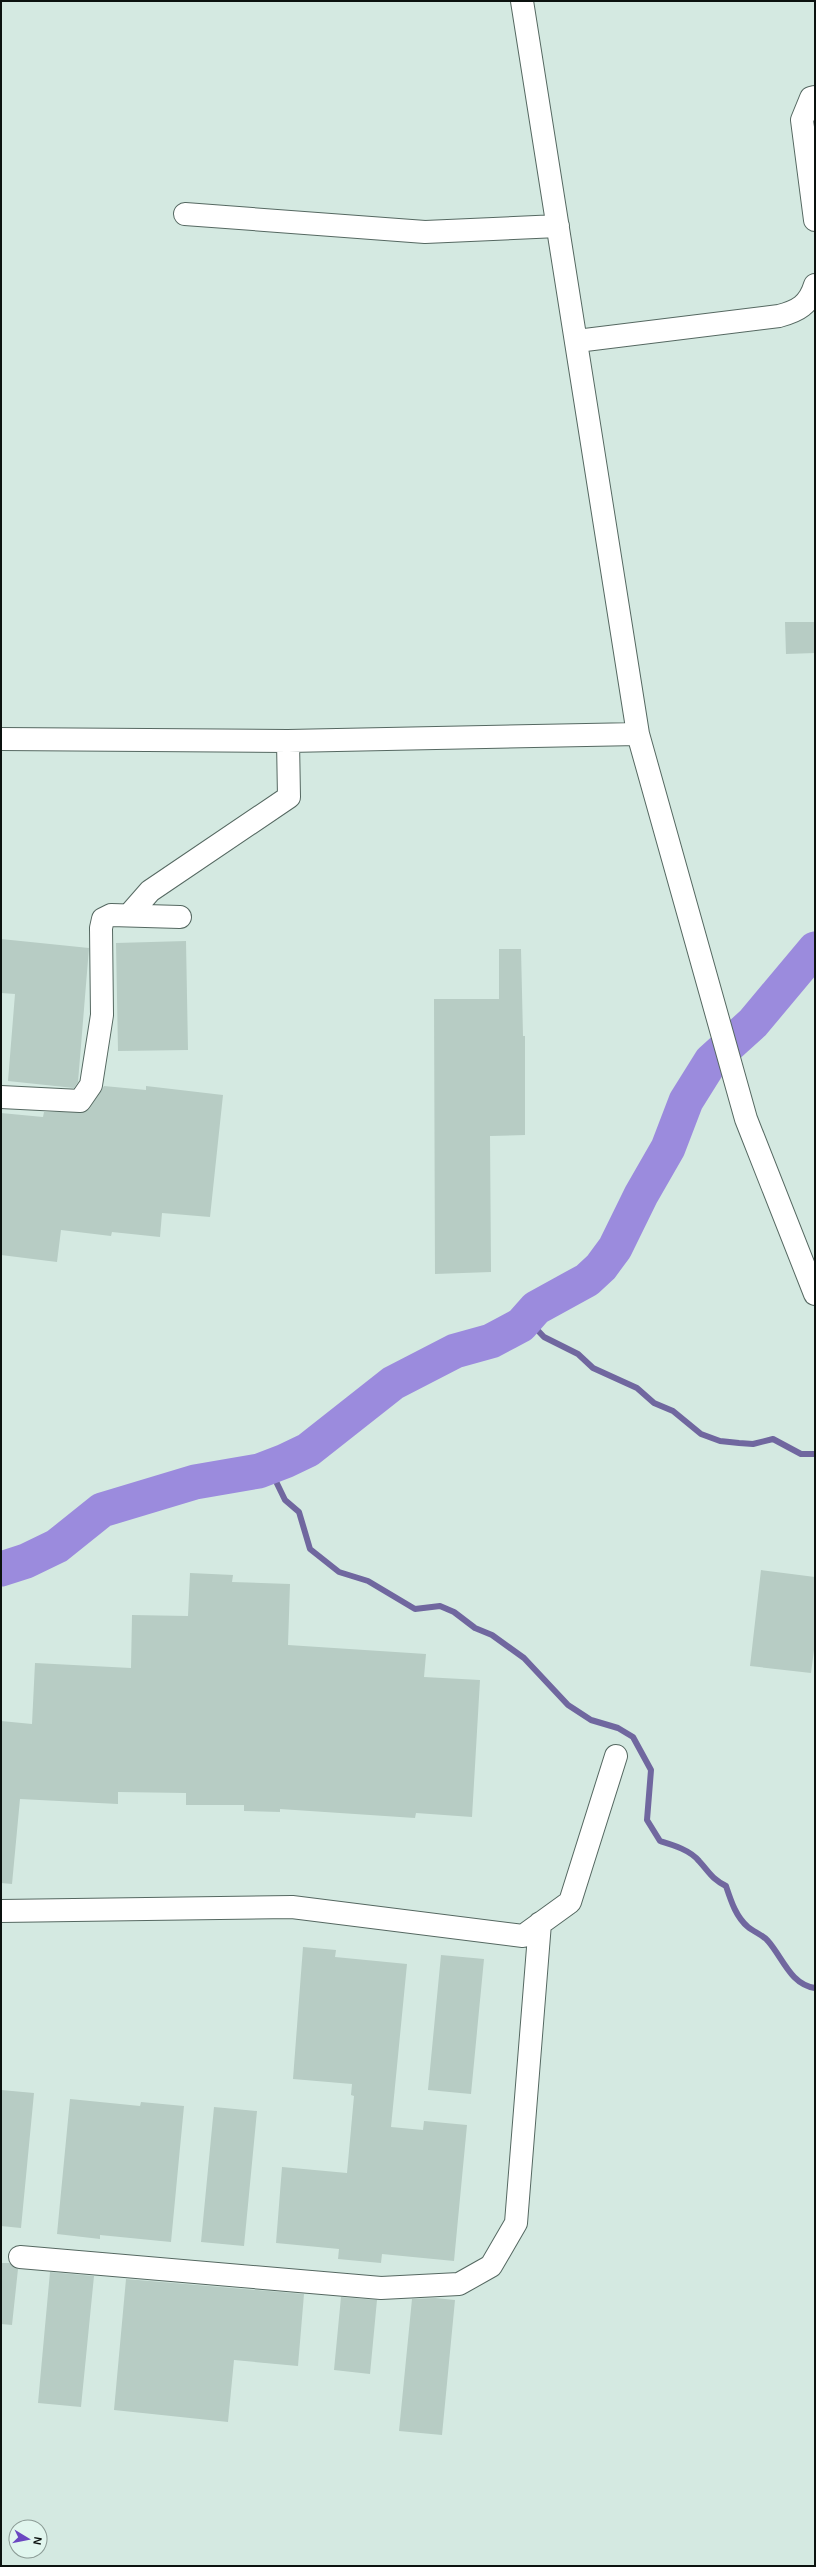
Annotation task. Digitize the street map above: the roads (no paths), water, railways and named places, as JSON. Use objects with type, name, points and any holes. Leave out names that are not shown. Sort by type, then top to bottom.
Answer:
[{"type":"street","points":[[522,1],[638,734],[719,1018],[735,1084],[755,1143],[815,1294]]},
{"type":"street","points":[[815,97],[811,98],[802,120],[815,220]]},
{"type":"street","points":[[185,214],[425,232],[558,226]]},
{"type":"street","points":[[577,341],[779,316],[798,311],[814,291]]},
{"type":"street","points":[[1,739],[288,742],[638,734]]},
{"type":"street","points":[[129,915],[150,891],[289,797],[288,742]]},
{"type":"street","points":[[1,1097],[80,1101],[91,1085],[102,1015],[101,928],[103,919],[111,915],[180,917]]},
{"type":"street","points":[[1,1911],[292,1907],[523,1936],[570,1902],[616,1756]]},
{"type":"street","points":[[20,2257],[381,2288],[459,2284],[491,2266],[516,2223],[540,1923]]},
{"type":"waterway","points":[[1,1569],[26,1561],[57,1546],[102,1510],[195,1482],[259,1471],[308,1450],[393,1383],[455,1351],[491,1341],[508,1332],[521,1325],[536,1308],[587,1280],[601,1267],[615,1248],[641,1195],[668,1148],[686,1101],[711,1061],[753,1023],[815,949]]},
{"type":"waterway","points":[[526,1318],[544,1337],[578,1354],[593,1368],[637,1388],[654,1403],[673,1411],[701,1434],[720,1441],[753,1444],[773,1439],[801,1454],[815,1454]]},
{"type":"waterway","points":[[269,1467],[285,1500],[299,1512],[310,1549],[339,1572],[368,1581],[415,1609],[440,1606],[454,1612],[475,1628],[492,1635],[524,1658],[568,1705],[591,1720],[618,1728],[633,1737],[651,1770],[647,1820],[660,1841],[681,1848],[691,1854],[714,1878],[726,1886],[734,1908],[744,1923],[768,1941],[793,1976],[806,1986],[815,1988]]}]
